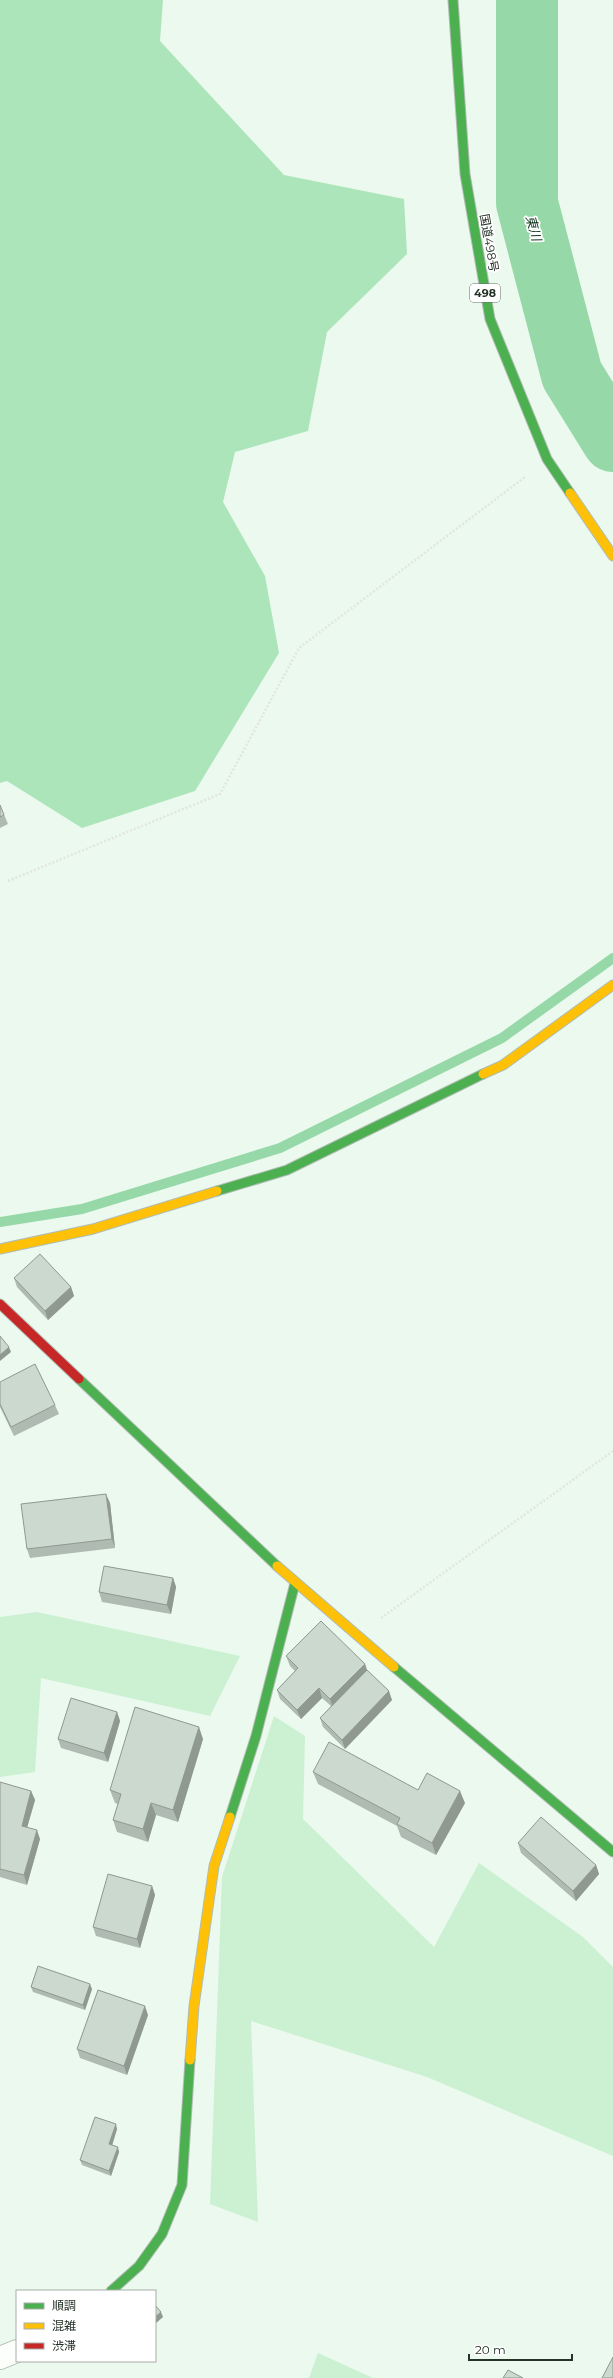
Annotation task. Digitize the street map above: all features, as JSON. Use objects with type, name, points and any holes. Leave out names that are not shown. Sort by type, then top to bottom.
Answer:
[{"type":"main road","name":"国道498号","points":[[453,0],[465,174],[490,319],[547,459],[613,556]]},
{"type":"main road","points":[[0,1249],[93,1229],[287,1170],[503,1065],[613,985]]},
{"type":"main road","points":[[0,1304],[295,1583],[613,1852]]},
{"type":"main road","points":[[112,2290],[139,2266],[162,2234],[182,2185],[194,2006],[214,1866],[256,1736],[295,1583]]},
{"type":"street","points":[[0,2358],[16,2351]]},
{"type":"path","points":[[8,881],[220,794],[299,648],[547,459]]},
{"type":"path","points":[[357,1634],[613,1451]]},
{"type":"green space","points":[[0,0],[163,0],[160,41],[284,175],[404,199],[407,254],[327,332],[308,431],[235,452],[223,502],[265,576],[279,653],[195,791],[82,828],[7,781],[0,783]]},
{"type":"green space","points":[[37,1612],[240,1656],[210,1716],[41,1678],[35,1772],[0,1777],[0,1617]]},
{"type":"green space","points":[[274,1716],[305,1736],[303,1819],[434,1947],[479,1863],[583,1937],[613,1967],[613,2156],[427,2077],[251,2021],[258,2222],[210,2204],[222,1877]]},
{"type":"green space","points":[[318,2353],[373,2378],[309,2378]]},
{"type":"building","points":[[0,805],[4,815],[0,817]]},
{"type":"building","points":[[40,1254],[71,1287],[45,1311],[14,1278]]},
{"type":"building","points":[[0,1336],[9,1347],[0,1355]]},
{"type":"building","points":[[35,1364],[55,1405],[11,1427],[0,1404],[0,1382]]},
{"type":"building","points":[[106,1494],[112,1539],[27,1549],[21,1504]]},
{"type":"building","points":[[104,1566],[173,1578],[167,1605],[99,1592]]},
{"type":"building","points":[[321,1621],[365,1664],[330,1699],[319,1688],[297,1710],[277,1690],[298,1668],[286,1656]]},
{"type":"building","points":[[367,1670],[389,1691],[342,1740],[320,1718]]},
{"type":"building","points":[[71,1698],[117,1712],[104,1753],[58,1739]]},
{"type":"building","points":[[135,1707],[199,1727],[173,1810],[151,1803],[143,1829],[113,1820],[121,1794],[110,1790]]},
{"type":"building","points":[[329,1742],[418,1790],[427,1773],[460,1791],[432,1843],[397,1824],[400,1818],[313,1772]]},
{"type":"building","points":[[0,1782],[31,1791],[22,1826],[37,1830],[24,1875],[0,1869]]},
{"type":"building","points":[[541,1817],[596,1865],[573,1891],[518,1843]]},
{"type":"building","points":[[108,1874],[152,1886],[137,1939],[93,1927]]},
{"type":"building","points":[[38,1966],[90,1984],[83,2005],[31,1987]]},
{"type":"building","points":[[98,1990],[145,2006],[124,2066],[77,2049]]},
{"type":"building","points":[[95,2117],[116,2124],[109,2144],[118,2147],[109,2171],[80,2160]]},
{"type":"building","points":[[156,2306],[161,2312],[156,2316]]},
{"type":"building","points":[[613,2357],[613,2378],[602,2378]]},
{"type":"building","points":[[508,2370],[523,2378],[503,2378]]},
{"type":"waterway","name":"東川","points":[[527,0],[527,203],[572,375],[613,441]]},
{"type":"waterway","points":[[0,1222],[82,1209],[280,1148],[502,1038],[613,958]]},
{"type":"traffic: fast","points":[[453,0],[465,174],[490,319],[547,459],[570,493]]},
{"type":"traffic: fast","points":[[217,1191],[287,1170],[483,1074]]},
{"type":"traffic: fast","points":[[79,1379],[277,1566]]},
{"type":"traffic: fast","points":[[230,1817],[256,1736],[295,1583]]},
{"type":"traffic: fast","points":[[394,1667],[613,1852]]},
{"type":"traffic: fast","points":[[112,2290],[139,2266],[162,2234],[182,2185],[190,2060]]},
{"type":"traffic: slow","points":[[570,493],[613,556]]},
{"type":"traffic: slow","points":[[483,1074],[503,1065],[613,985]]},
{"type":"traffic: slow","points":[[0,1249],[93,1229],[217,1191]]},
{"type":"traffic: slow","points":[[277,1566],[394,1667]]},
{"type":"traffic: slow","points":[[190,2060],[194,2006],[214,1866],[230,1817]]},
{"type":"traffic: jam","points":[[0,1304],[79,1379]]}]
